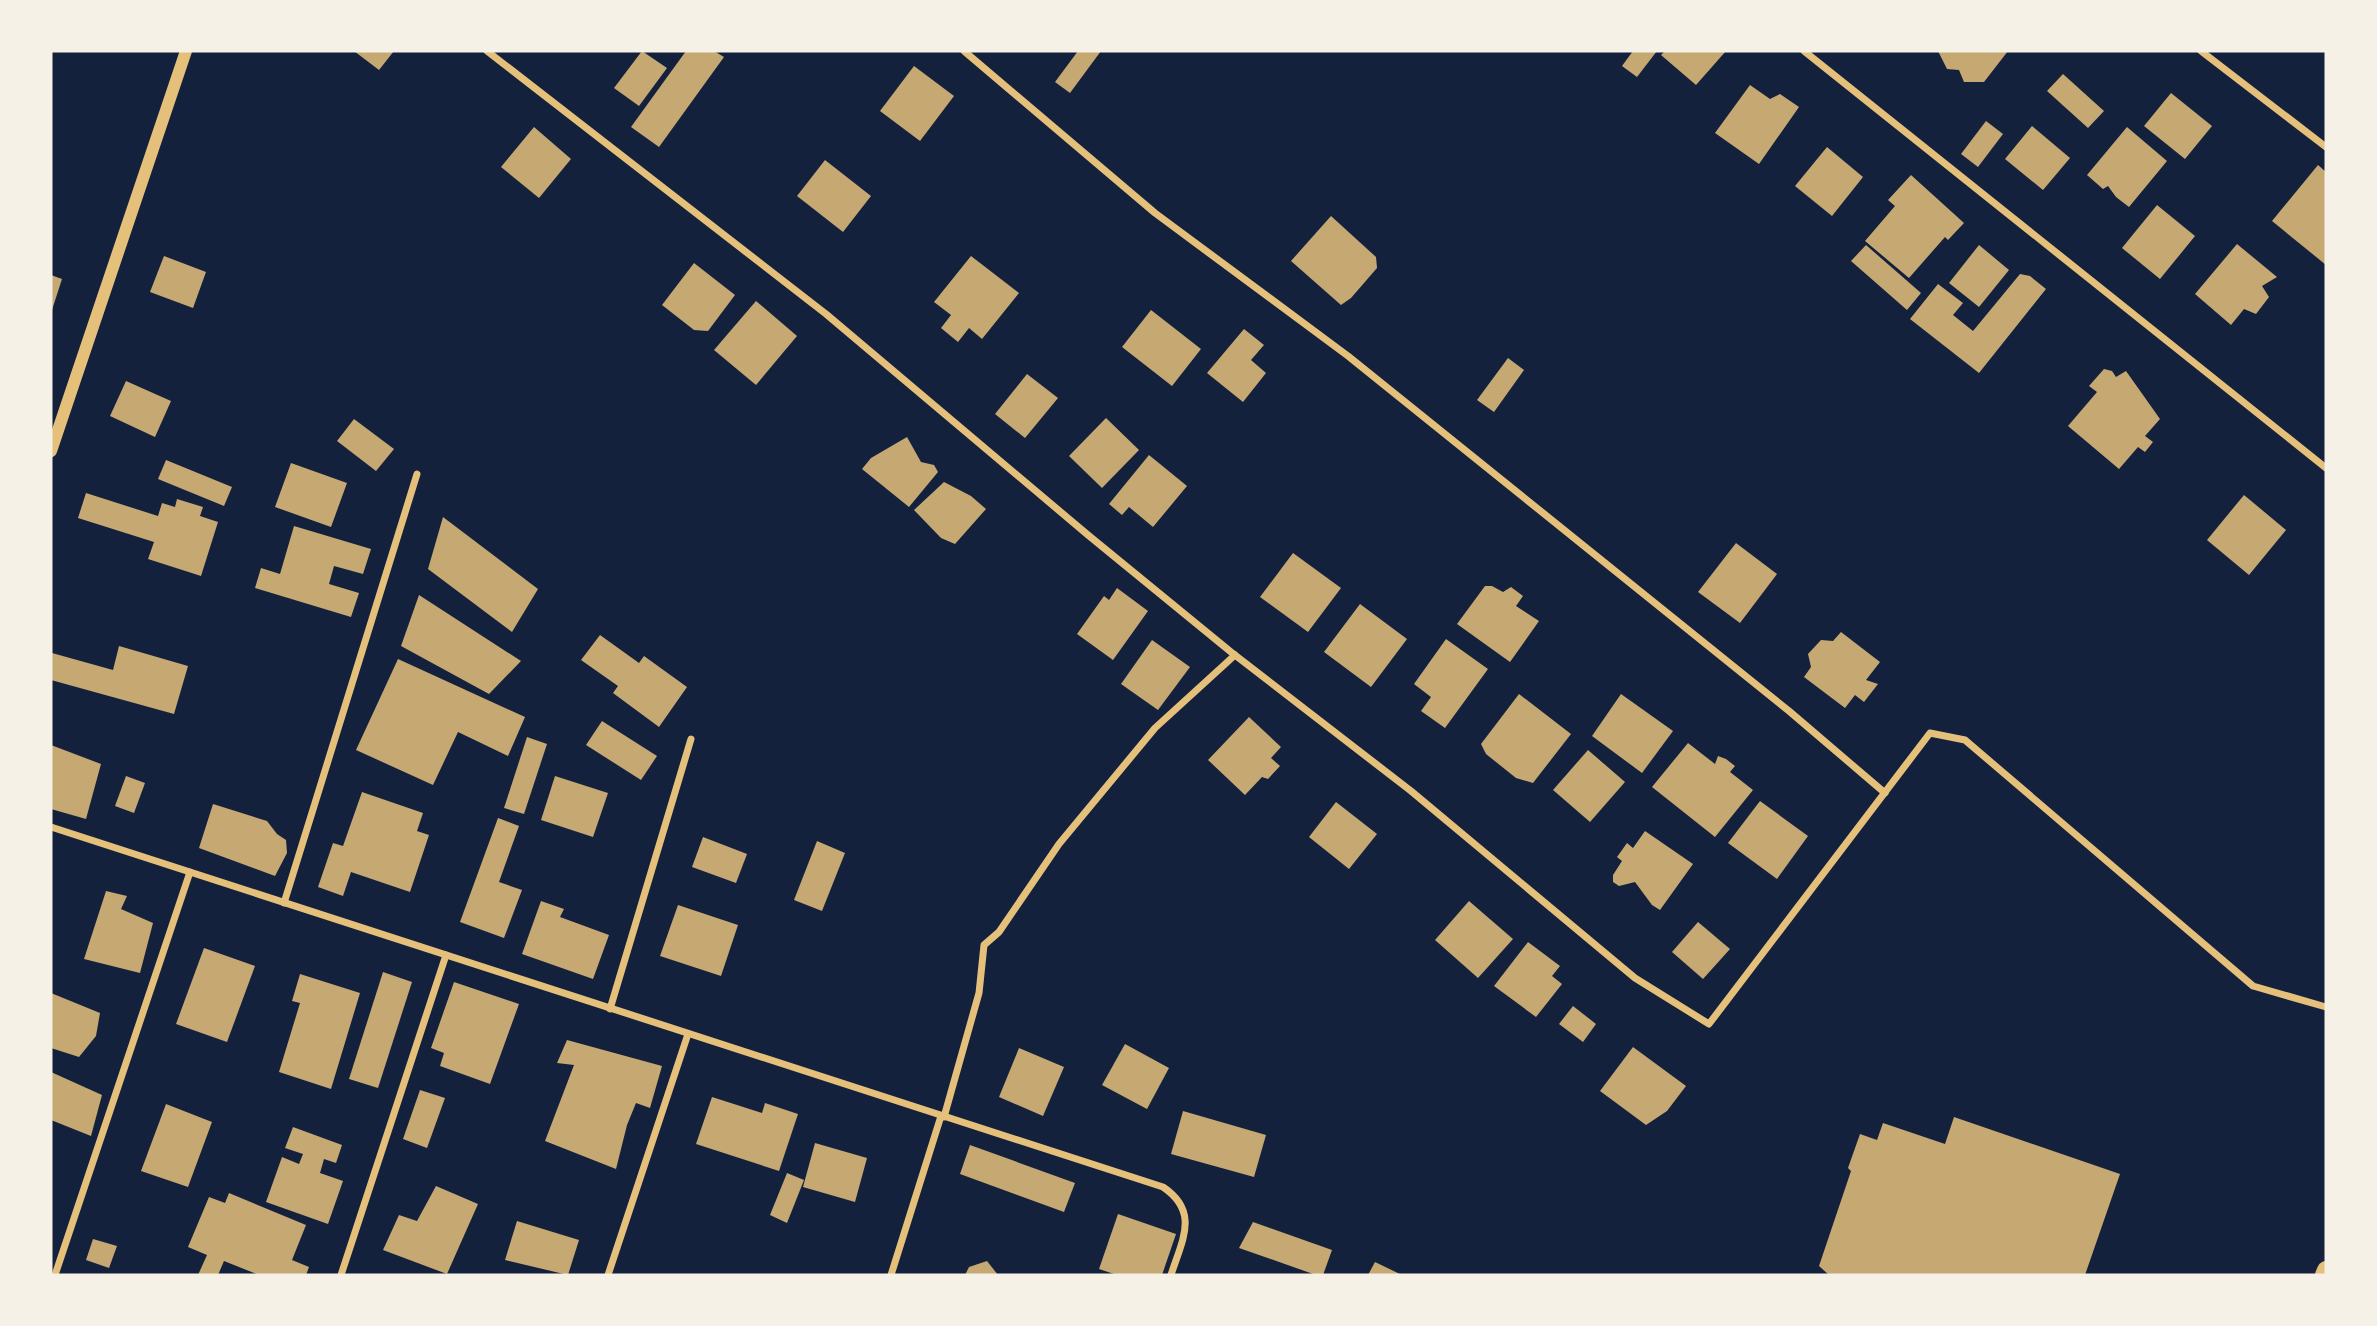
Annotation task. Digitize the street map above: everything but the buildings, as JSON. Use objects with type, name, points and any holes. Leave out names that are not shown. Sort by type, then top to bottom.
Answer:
[{"type":"main road","points":[[2324,1275],[2326,1270]]},
{"type":"street","points":[[51,451],[53,434],[186,51]]},
{"type":"street","points":[[487,51],[826,314],[1235,655],[1411,791],[1635,978],[1709,1024],[1930,733],[1965,740],[2253,986],[2326,1007]]},
{"type":"street","points":[[964,51],[1155,213],[1348,356],[1779,703],[1885,793]]},
{"type":"street","points":[[1804,51],[2326,468]]},
{"type":"street","points":[[2201,51],[2326,147]]},
{"type":"street","points":[[284,902],[417,474]]},
{"type":"street","points":[[891,1275],[979,993],[984,945],[999,932],[1059,844],[1155,728],[1235,655]]},
{"type":"street","points":[[610,1009],[691,739]]},
{"type":"street","points":[[51,827],[1163,1187],[1176,1196],[1184,1209],[1186,1227],[1171,1275]]},
{"type":"street","points":[[55,1275],[190,872]]},
{"type":"street","points":[[341,1275],[446,955]]},
{"type":"street","points":[[608,1275],[688,1034]]}]
